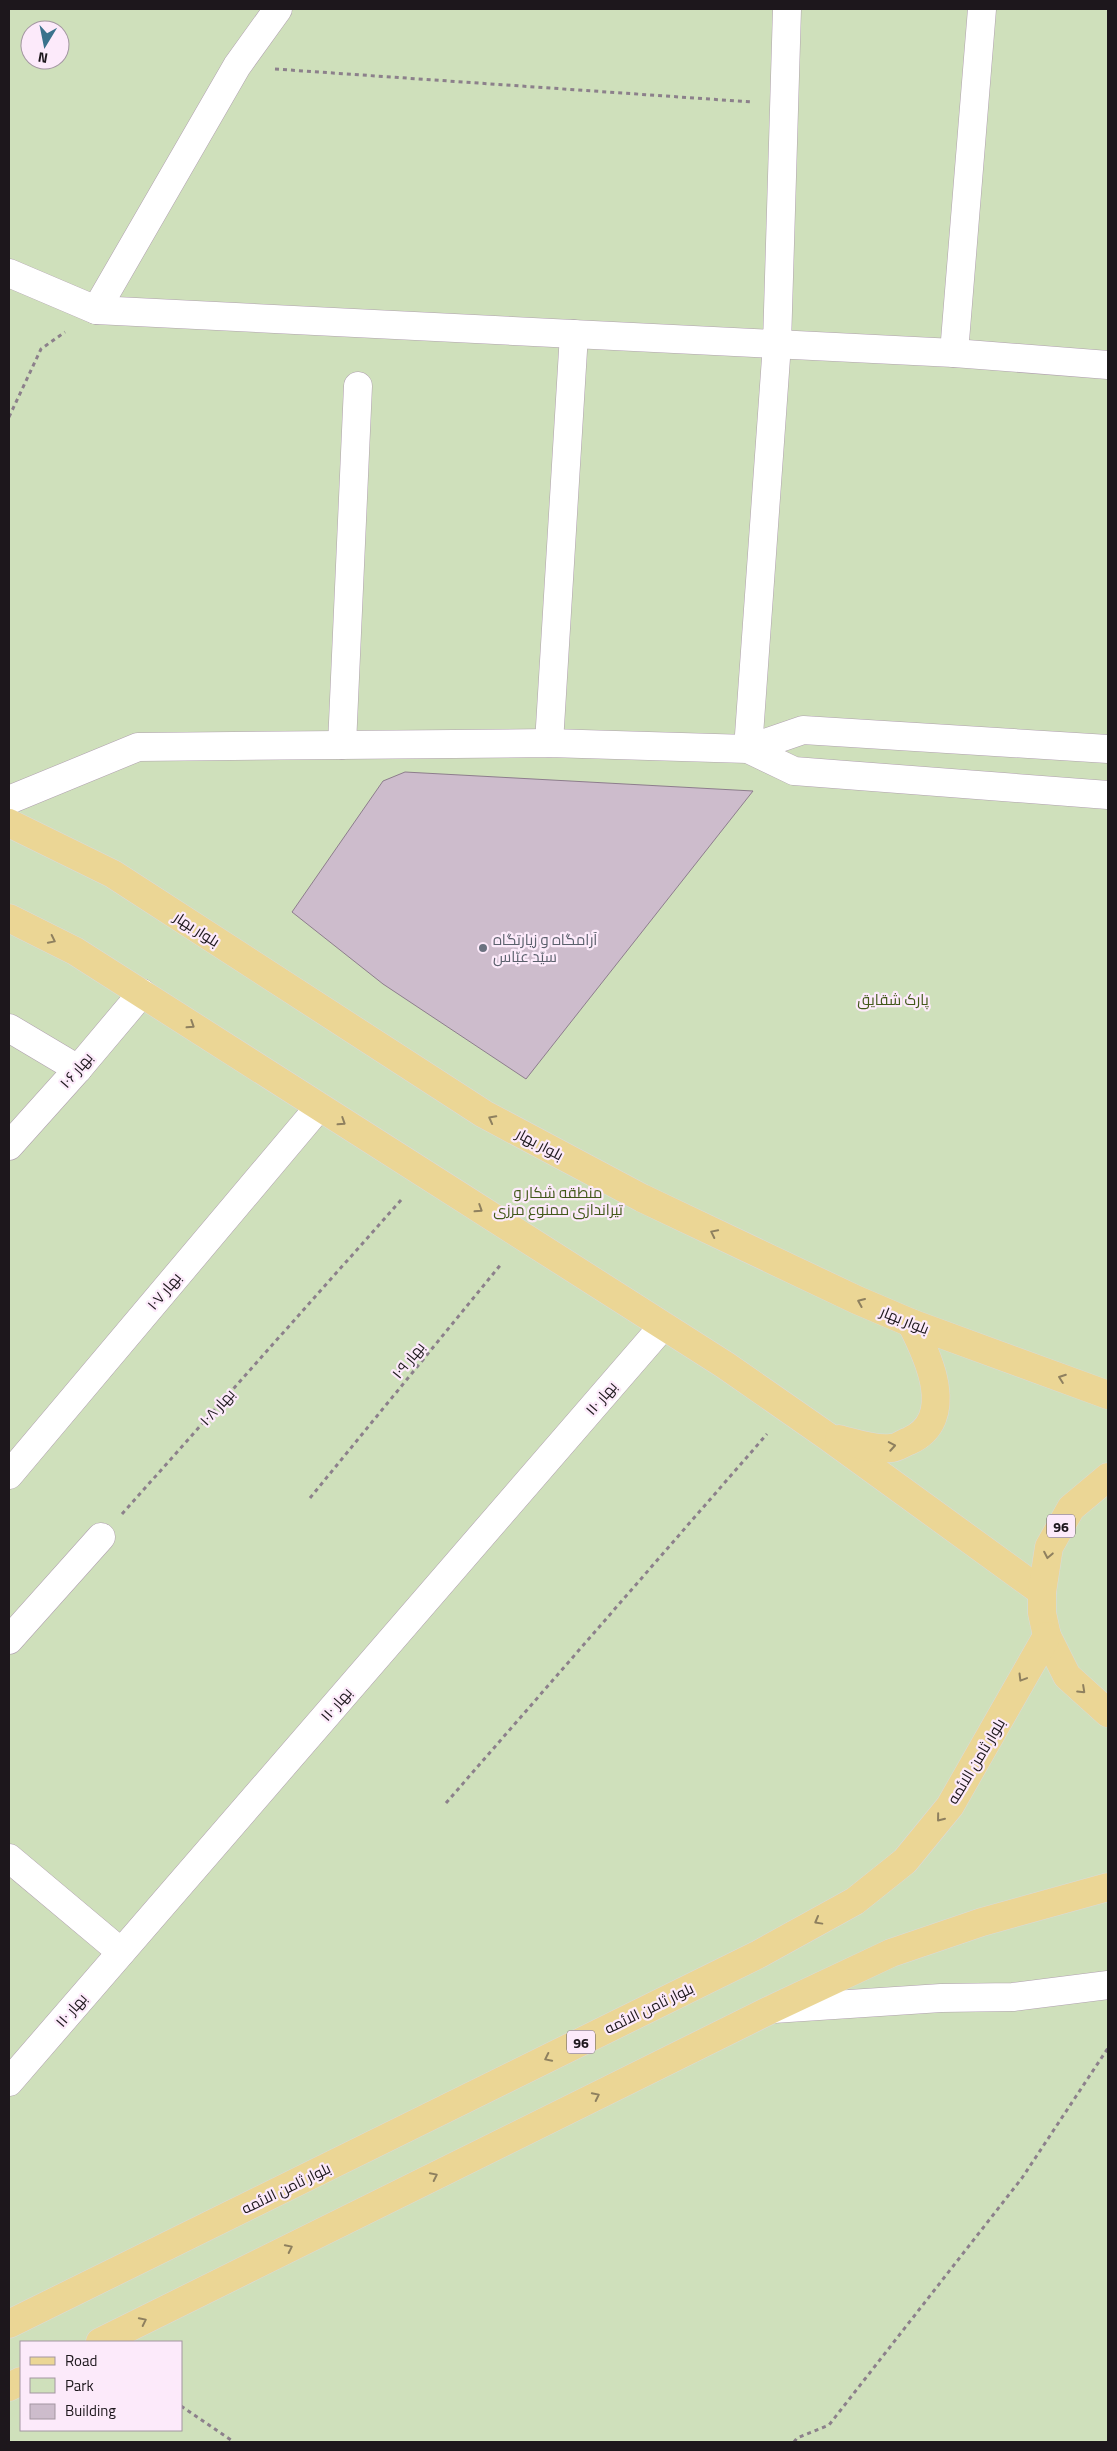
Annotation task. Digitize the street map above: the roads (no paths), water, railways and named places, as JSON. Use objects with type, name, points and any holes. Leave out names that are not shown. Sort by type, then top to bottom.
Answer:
[{"type":"main road","name":"بلوار بهار","points":[[9,823],[112,874],[484,1114],[709,1231],[857,1300],[911,1323],[1108,1395]]},
{"type":"main road","points":[[9,918],[75,951],[663,1326],[789,1409],[1042,1592]]},
{"type":"main road","points":[[827,1436],[873,1447],[892,1448],[917,1437],[928,1424],[934,1411],[936,1392],[932,1368],[911,1323]]},
{"type":"main road","name":"96","points":[[1108,1476],[1071,1508],[1049,1547],[1042,1592],[1042,1613],[1046,1636],[1067,1676],[1108,1713]]},
{"type":"main road","name":"بلوار ثامن الائمه","points":[[9,2324],[759,1954],[855,1901],[905,1861],[950,1806],[1046,1636]]},
{"type":"main road","points":[[102,2341],[772,2009],[891,1953],[982,1922],[1108,1887]]},
{"type":"street","points":[[96,310],[237,66],[278,9]]},
{"type":"street","points":[[748,749],[777,344],[787,9]]},
{"type":"street","points":[[954,353],[982,9]]},
{"type":"street","points":[[9,273],[96,310],[954,353],[1108,365]]},
{"type":"street","points":[[549,743],[574,334]]},
{"type":"street","points":[[342,745],[358,386]]},
{"type":"street","points":[[9,800],[138,747],[549,743],[748,749],[803,730],[1108,749]]},
{"type":"street","points":[[748,749],[794,771],[1108,795]]},
{"type":"street","name":"بهار ۱۰۶","points":[[9,1146],[78,1070],[142,993]]},
{"type":"street","points":[[9,1028],[78,1070]]},
{"type":"street","name":"بهار ۱۰۷","points":[[9,1475],[319,1107]]},
{"type":"street","name":"بهار ۱۱۰","points":[[9,2082],[663,1326]]},
{"type":"street","points":[[9,1640],[101,1537]]},
{"type":"street","points":[[9,1858],[121,1952]]},
{"type":"street","points":[[772,2009],[941,1998],[1013,1997],[1108,1985]]},
{"type":"place","name":"آرامگاه و زیارتگاه سیّد عبّاس","points":[[483,948]]},
{"type":"park label","name":"پارک شقایق","points":[[893,999]]},
{"type":"park label","name":"منطقه شکار و تیراندازی ممنوع مرزی","points":[[558,1200]]}]
